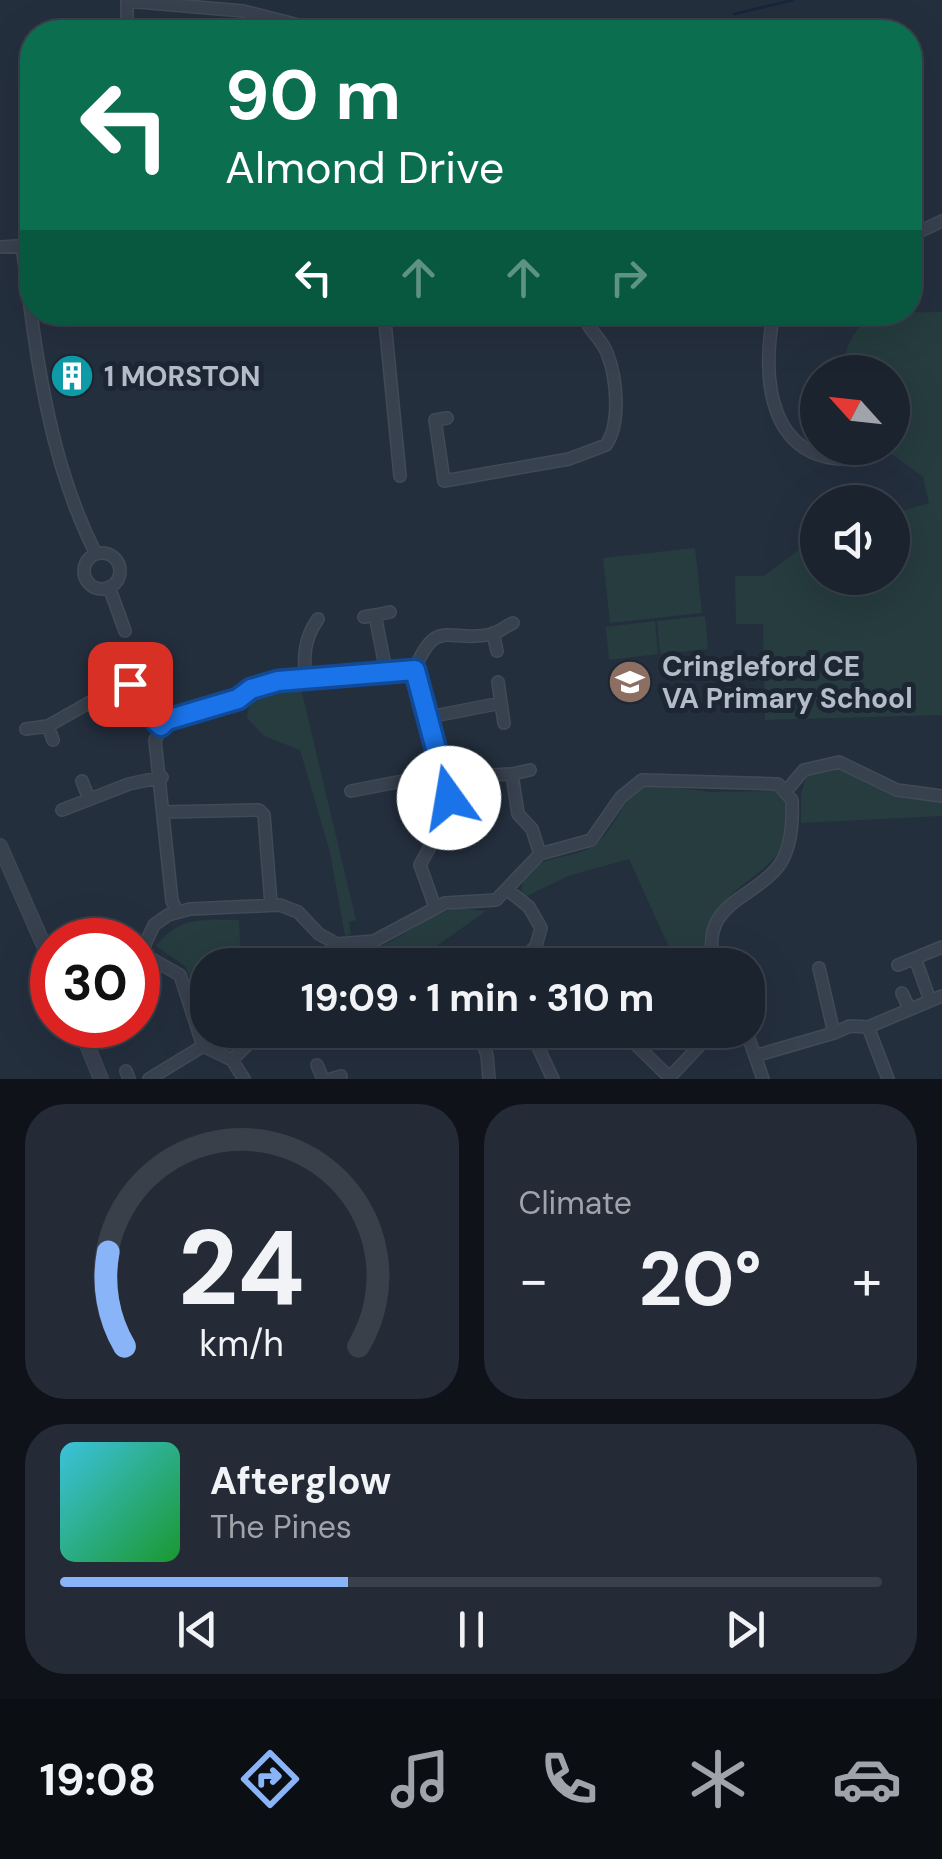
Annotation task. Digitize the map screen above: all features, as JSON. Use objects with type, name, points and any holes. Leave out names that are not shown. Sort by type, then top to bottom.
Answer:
[{"type":"street","points":[[128,1],[243,11],[279,20]]},
{"type":"street","points":[[35,325],[41,390],[64,477],[96,554]]},
{"type":"street","points":[[385,325],[400,476]]},
{"type":"street","points":[[447,418],[435,420],[444,481],[569,459],[606,446],[616,418],[608,355],[586,325]]},
{"type":"street","points":[[772,325],[767,352],[770,386],[800,455]]},
{"type":"street","points":[[96,554],[110,555],[119,566],[118,580],[109,588],[95,587],[85,577],[86,563],[96,554]]},
{"type":"street","points":[[109,588],[125,631]]},
{"type":"street","points":[[386,671],[370,616],[390,612]]},
{"type":"street","points":[[306,681],[304,653],[309,631],[318,619]]},
{"type":"street","points":[[296,624],[309,631]]},
{"type":"street","points":[[435,907],[420,866],[448,811],[444,773],[415,670],[425,646],[436,636],[494,634],[513,624]]},
{"type":"street","points":[[494,634],[496,651]]},
{"type":"street","points":[[177,911],[172,902],[162,777],[155,740],[161,726],[167,720],[238,699],[261,684],[415,670]]},
{"type":"street","points":[[498,682],[504,723]]},
{"type":"street","points":[[26,729],[48,726],[130,684],[136,687],[149,717],[161,726]]},
{"type":"street","points":[[430,717],[501,703]]},
{"type":"street","points":[[48,726],[54,740]]},
{"type":"street","points":[[787,790],[804,770],[839,762],[897,790],[942,796]]},
{"type":"street","points":[[492,775],[530,770]]},
{"type":"street","points":[[350,791],[444,773]]},
{"type":"street","points":[[512,774],[518,814],[532,829],[540,854]]},
{"type":"street","points":[[62,810],[162,777]]},
{"type":"street","points":[[160,921],[177,911],[271,904],[298,912],[327,940],[352,945],[389,936],[435,907],[454,900],[488,903],[509,891],[540,854],[591,840],[621,797],[642,780],[778,784],[787,790],[792,812],[785,856],[775,870],[737,896],[722,914],[713,948]]},
{"type":"street","points":[[82,781],[89,799]]},
{"type":"street","points":[[164,812],[258,810],[264,815],[271,904]]},
{"type":"street","points":[[0,846],[32,918]]},
{"type":"street","points":[[509,891],[529,907],[541,928],[534,948]]},
{"type":"street","points":[[898,965],[942,947]]},
{"type":"street","points":[[758,1056],[850,1026],[868,1027],[936,998],[914,958]]},
{"type":"street","points":[[160,963],[173,968],[190,1011]]},
{"type":"street","points":[[819,968],[834,1032]]},
{"type":"street","points":[[902,993],[909,1008]]},
{"type":"street","points":[[868,1027],[888,1079]]},
{"type":"street","points":[[88,1048],[101,1079]]},
{"type":"street","points":[[149,1079],[201,1048]]},
{"type":"street","points":[[208,1048],[232,1060],[244,1079]]},
{"type":"street","points":[[232,1060],[244,1048]]},
{"type":"street","points":[[485,1048],[489,1079]]},
{"type":"street","points":[[538,1048],[553,1079]]},
{"type":"street","points":[[639,1048],[668,1078],[700,1048]]},
{"type":"street","points":[[754,1048],[763,1079]]},
{"type":"street","points":[[316,1065],[323,1079]]},
{"type":"green space","points":[[922,312],[942,312],[942,715],[765,720],[763,624],[736,624],[735,576],[764,576],[800,549],[800,595],[910,595],[910,509],[929,503],[923,477],[907,465],[910,465],[910,355],[845,355],[860,325],[922,325]]},
{"type":"green space","points":[[695,548],[702,613],[610,623],[603,558]]},
{"type":"green space","points":[[705,616],[708,649],[660,654],[657,621]]},
{"type":"green space","points":[[655,621],[658,654],[609,660],[606,627]]},
{"type":"green space","points":[[299,680],[356,920],[349,922],[351,935],[345,936],[330,852],[300,750],[264,736],[247,718],[258,694]]},
{"type":"green space","points":[[844,766],[896,796],[942,801],[942,816],[801,823],[801,793],[807,776]]},
{"type":"green space","points":[[646,784],[709,792],[776,791],[784,799],[787,828],[780,850],[718,910],[708,933],[707,948],[669,948],[629,859],[568,876],[525,897],[522,894],[528,872],[545,861],[578,853],[597,843]]},
{"type":"green space","points":[[459,908],[486,911],[434,948],[377,948],[426,921]]},
{"type":"green space","points":[[203,920],[239,920],[240,948],[190,948],[190,979],[186,967],[160,949],[160,942],[174,929]]},
{"type":"waterway","points":[[734,14],[793,0]]},
{"type":"place","name":"1 MORSTON","points":[[72,376]]},
{"type":"place","name":"Cringleford CE VA Primary School","points":[[630,682]]},
{"type":"route","points":[[130,684],[136,687],[149,717],[161,726],[167,720],[238,699],[261,684],[402,668],[415,670],[422,682],[449,798]]}]
